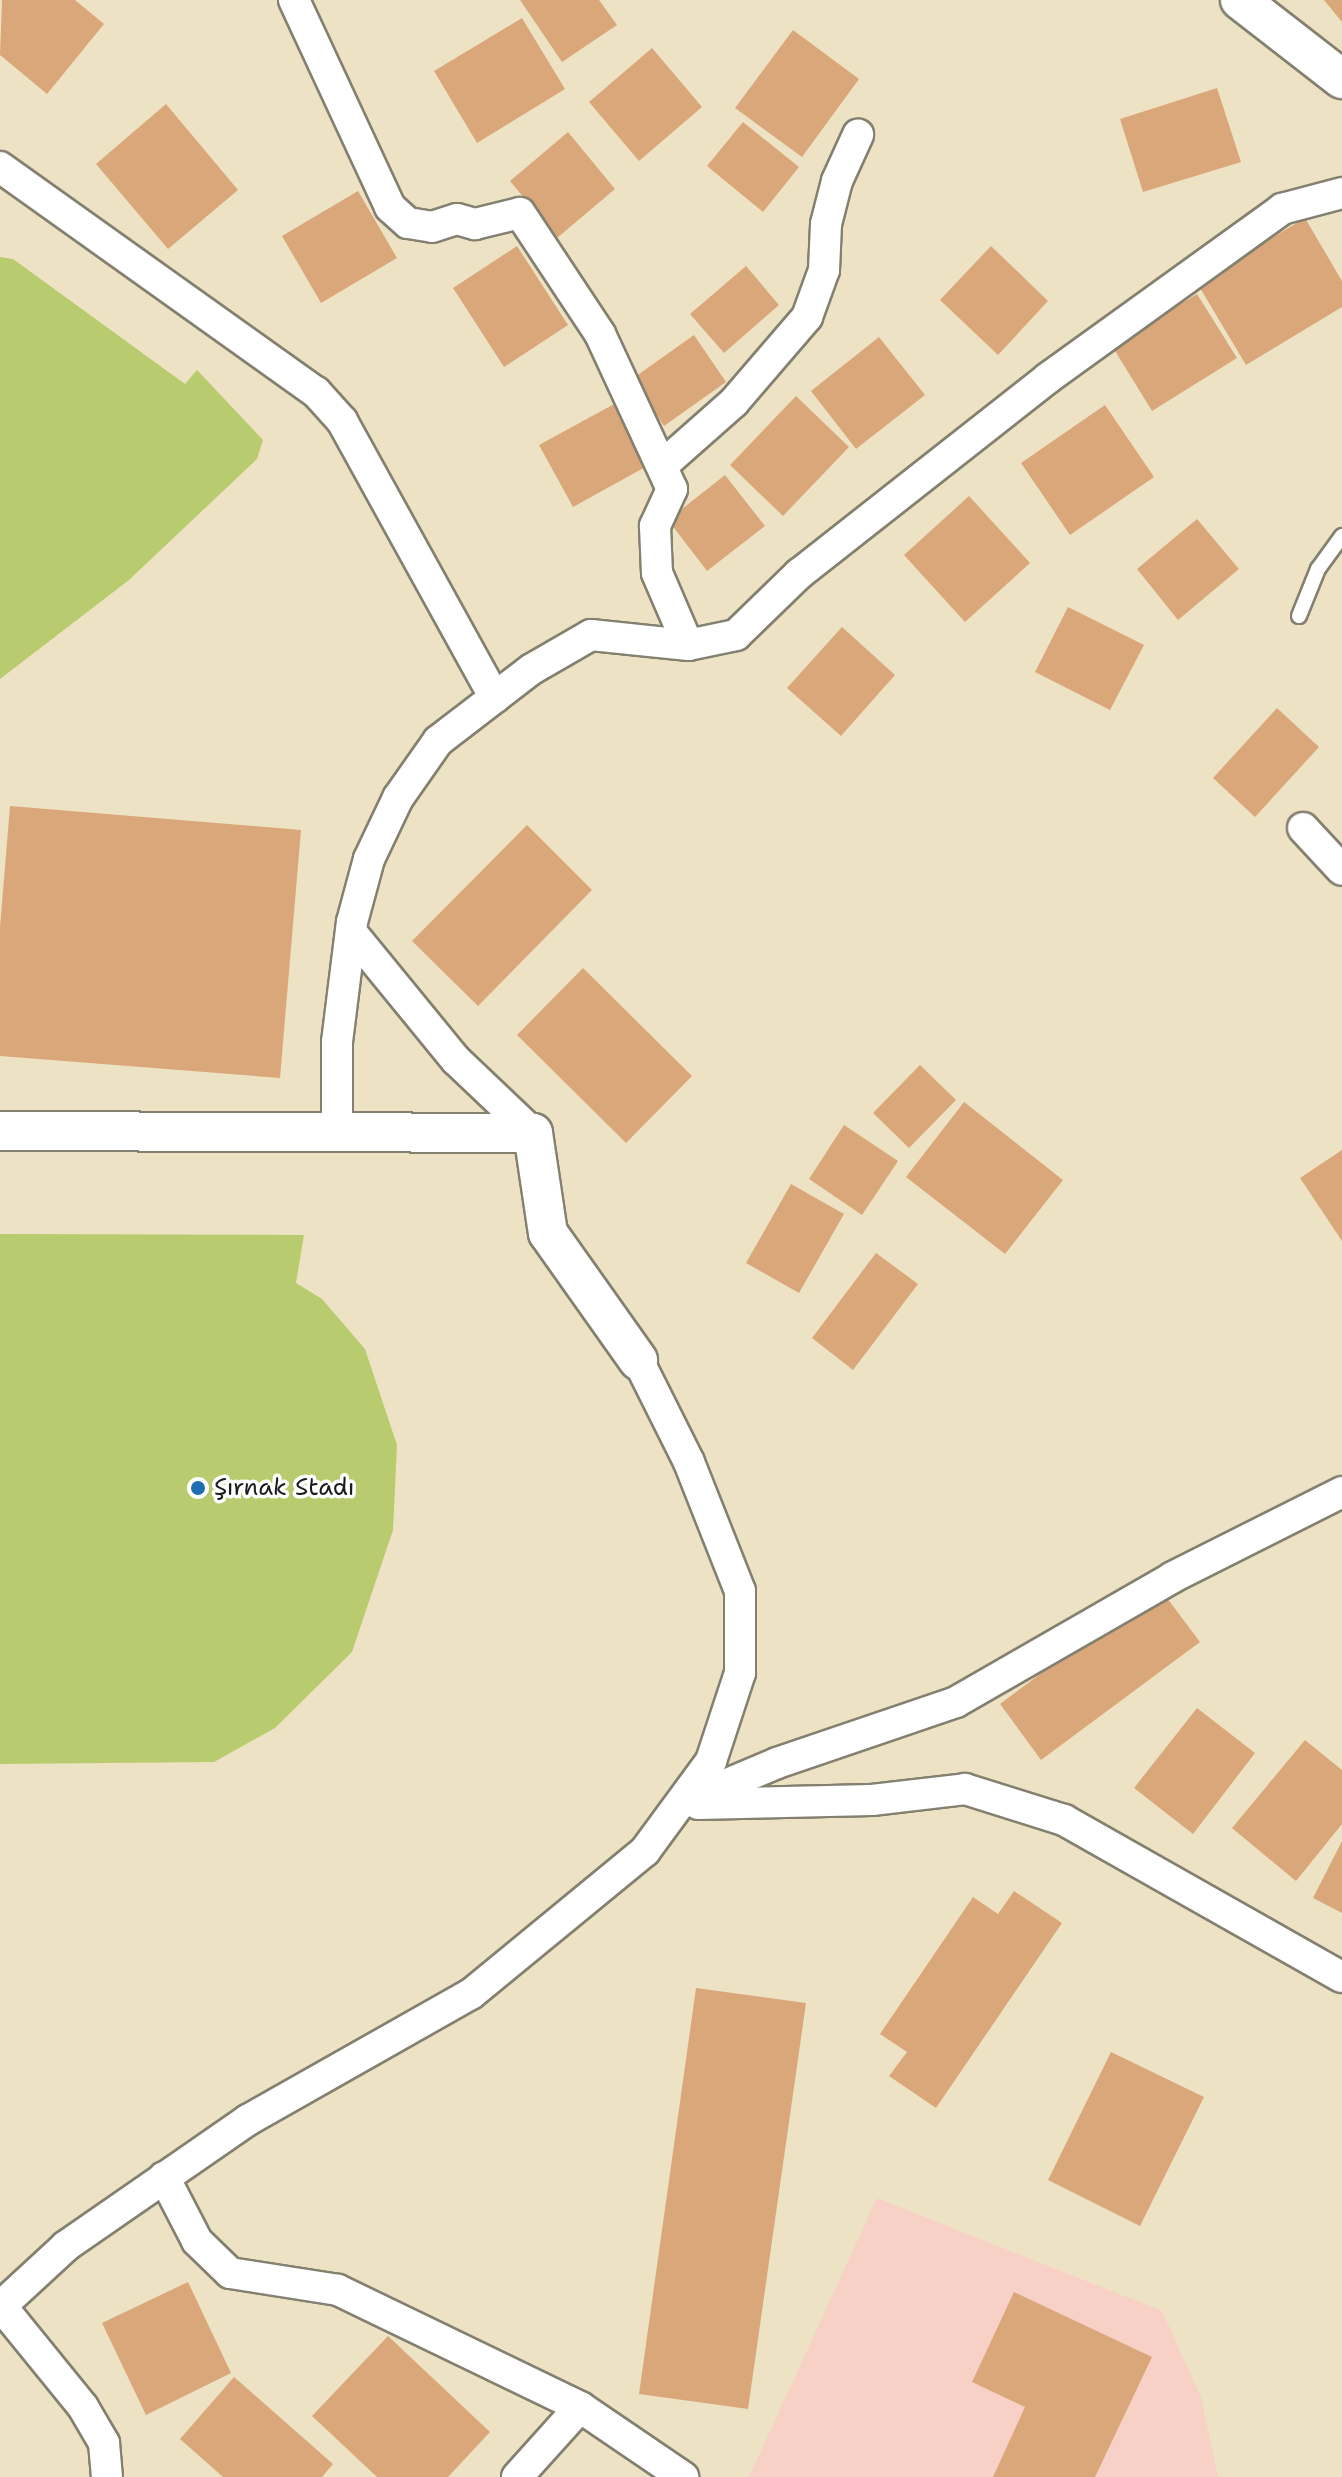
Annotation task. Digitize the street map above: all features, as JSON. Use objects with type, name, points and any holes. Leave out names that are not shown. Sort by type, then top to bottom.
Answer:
[{"type":"street","points":[[294,0],[390,207],[408,223],[432,227],[457,219],[475,224],[520,213],[600,334],[664,464],[672,489],[655,526],[657,573],[688,645]]},
{"type":"street","points":[[1240,0],[1342,79]]},
{"type":"street","points":[[664,464],[734,402],[807,317],[824,270],[826,224],[837,181],[858,135]]},
{"type":"street","points":[[0,167],[316,392],[342,421],[495,698]]},
{"type":"street","points":[[337,1133],[337,1042],[352,933],[369,859],[398,798],[438,741],[495,698],[591,635],[688,645],[736,635],[799,574],[1048,378],[1282,209],[1342,193]]},
{"type":"street","points":[[1303,828],[1342,870]]},
{"type":"street","points":[[107,2477],[104,2443],[83,2407],[0,2306],[66,2246],[248,2120],[471,1994],[645,1851],[711,1761],[740,1673],[740,1591],[689,1462],[638,1360],[548,1233],[533,1133],[456,1060],[352,933]]},
{"type":"street","points":[[0,1131],[533,1133]]},
{"type":"street","points":[[680,1804],[777,1763],[956,1702],[1173,1577],[1342,1492]]},
{"type":"street","points":[[680,1804],[872,1800],[965,1789],[1064,1820],[1342,1977]]},
{"type":"street","points":[[164,2177],[197,2241],[230,2273],[338,2290],[580,2407],[683,2477]]},
{"type":"street","points":[[517,2477],[580,2407]]},
{"type":"lane","points":[[1299,616],[1318,569],[1342,536]]},
{"type":"shaded area","points":[[877,2198],[1162,2311],[1201,2397],[1218,2477],[749,2477]]},
{"type":"green space","points":[[0,257],[13,259],[185,384],[197,370],[263,440],[257,459],[129,580],[0,679]]},
{"type":"green space","name":"Şırnak Stadı","points":[[0,1234],[304,1235],[296,1283],[322,1299],[365,1349],[397,1445],[393,1530],[352,1652],[275,1728],[214,1762],[0,1764]]},
{"type":"building","points":[[2,0],[75,0],[104,24],[47,94],[0,55]]},
{"type":"building","points":[[520,0],[599,0],[617,25],[562,62]]},
{"type":"building","points":[[1324,0],[1342,0],[1342,22]]},
{"type":"building","points":[[522,18],[565,89],[477,143],[434,71]]},
{"type":"building","points":[[793,30],[859,79],[802,157],[735,108]]},
{"type":"building","points":[[652,48],[702,107],[639,161],[589,102]]},
{"type":"building","points":[[1217,88],[1241,162],[1143,192],[1120,119]]},
{"type":"building","points":[[166,104],[238,190],[168,249],[96,164]]},
{"type":"building","points":[[743,122],[799,167],[763,212],[707,166]]},
{"type":"building","points":[[568,132],[615,189],[557,238],[510,181]]},
{"type":"building","points":[[358,191],[397,258],[321,303],[282,236]]},
{"type":"building","points":[[1305,218],[1342,281],[1342,307],[1246,365],[1197,283]]},
{"type":"building","points":[[517,246],[568,325],[504,367],[453,288]]},
{"type":"building","points":[[991,246],[1048,301],[998,355],[940,300]]},
{"type":"building","points":[[746,266],[779,305],[724,353],[690,314]]},
{"type":"building","points":[[1197,294],[1237,358],[1152,411],[1112,346]]},
{"type":"building","points":[[694,335],[726,382],[664,426],[632,379]]},
{"type":"building","points":[[879,337],[925,395],[856,449],[811,391]]},
{"type":"building","points":[[796,396],[849,447],[783,516],[730,465]]},
{"type":"building","points":[[616,403],[649,465],[573,507],[539,445]]},
{"type":"building","points":[[1105,405],[1154,477],[1070,535],[1021,463]]},
{"type":"building","points":[[725,475],[765,526],[707,571],[668,520]]},
{"type":"building","points":[[969,496],[1030,563],[965,622],[904,555]]},
{"type":"building","points":[[1197,519],[1239,569],[1178,620],[1137,569]]},
{"type":"building","points":[[1068,607],[1144,645],[1110,710],[1035,672]]},
{"type":"building","points":[[842,627],[895,675],[841,736],[787,688]]},
{"type":"building","points":[[1277,708],[1319,747],[1255,817],[1213,778]]},
{"type":"building","points":[[10,806],[301,830],[280,1078],[0,1056],[0,927]]},
{"type":"building","points":[[527,825],[592,890],[478,1006],[412,941]]},
{"type":"building","points":[[583,968],[692,1076],[626,1143],[517,1035]]},
{"type":"building","points":[[920,1065],[956,1100],[909,1148],[873,1113]]},
{"type":"building","points":[[964,1102],[1063,1180],[1005,1254],[906,1177]]},
{"type":"building","points":[[844,1125],[898,1161],[862,1215],[809,1179]]},
{"type":"building","points":[[1342,1150],[1342,1241],[1300,1178]]},
{"type":"building","points":[[791,1184],[844,1214],[799,1293],[746,1263]]},
{"type":"building","points":[[876,1253],[918,1284],[853,1370],[812,1338]]},
{"type":"building","points":[[1158,1586],[1200,1642],[1041,1760],[1000,1704]]},
{"type":"building","points":[[1197,1708],[1255,1753],[1193,1834],[1134,1788]]},
{"type":"building","points":[[1305,1740],[1342,1770],[1342,1824],[1296,1881],[1232,1828]]},
{"type":"building","points":[[1342,1841],[1342,1913],[1313,1898]]},
{"type":"building","points":[[1014,1891],[1062,1923],[936,2108],[889,2076],[907,2052],[880,2034],[973,1897],[998,1914]]},
{"type":"building","points":[[696,1988],[806,2003],[748,2409],[639,2394]]},
{"type":"building","points":[[1111,2052],[1204,2097],[1140,2226],[1048,2180]]},
{"type":"building","points":[[188,2282],[231,2373],[146,2415],[102,2323]]},
{"type":"building","points":[[1014,2292],[1152,2357],[1095,2477],[993,2477],[1025,2407],[972,2382]]},
{"type":"building","points":[[388,2336],[490,2432],[448,2477],[377,2477],[312,2416]]},
{"type":"building","points":[[234,2377],[333,2464],[322,2477],[223,2477],[180,2439]]},
{"type":"place","name":"Şırnak Stadı","points":[[198,1488]]}]
